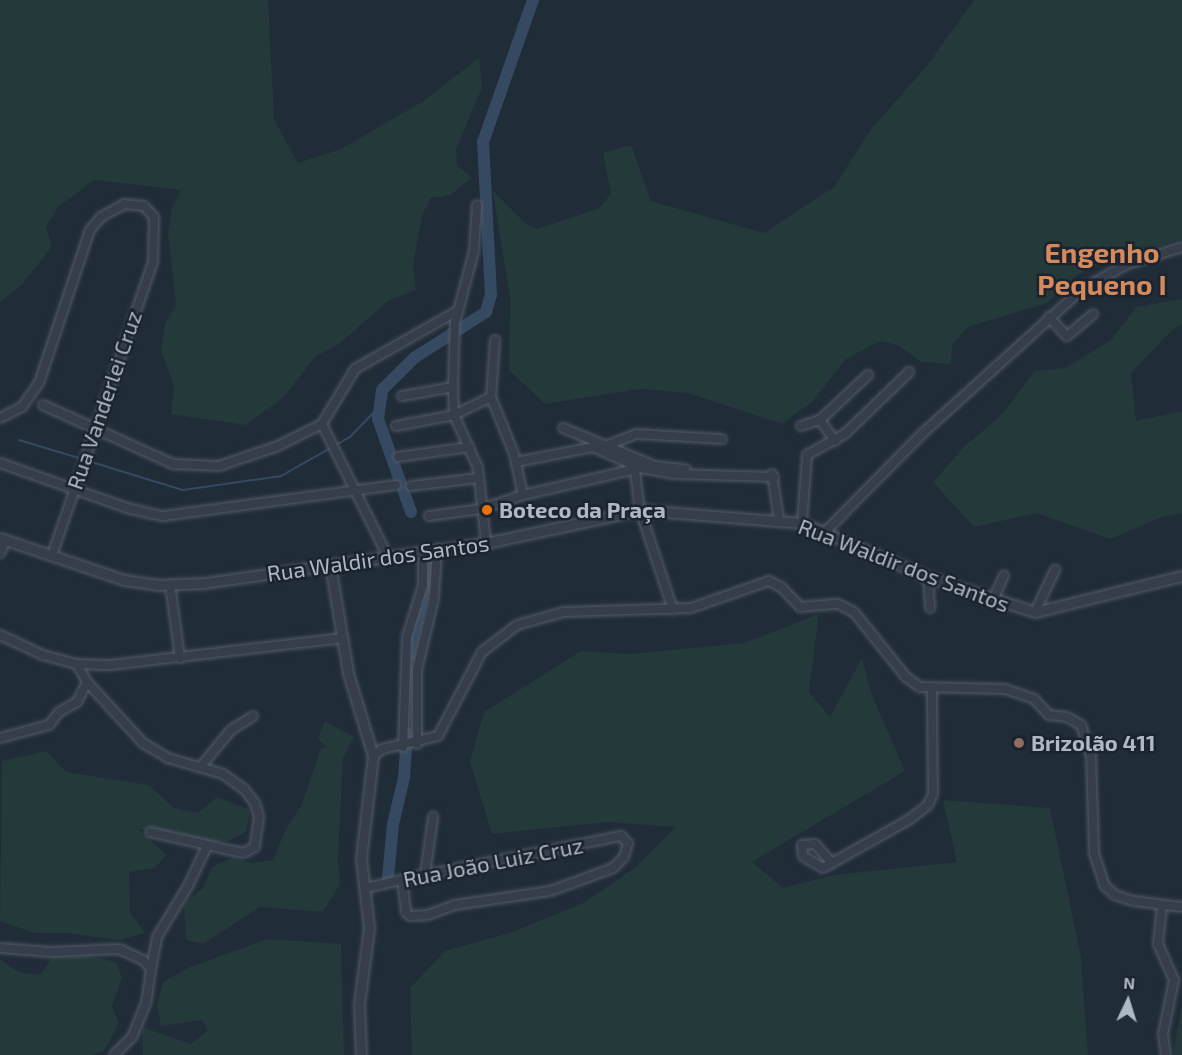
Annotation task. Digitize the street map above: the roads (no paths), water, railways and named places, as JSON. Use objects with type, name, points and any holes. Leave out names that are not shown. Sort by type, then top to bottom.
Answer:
[{"type":"street","name":"Rua Vanderlei Cruz","points":[[0,418],[22,407],[39,383],[84,243],[95,222],[124,204],[144,206],[154,217],[153,262],[52,556]]},
{"type":"street","points":[[477,205],[474,250],[455,323],[453,387],[454,415],[469,447],[478,478],[486,543]]},
{"type":"street","points":[[824,533],[873,481],[1049,317],[1102,275],[1182,247]]},
{"type":"street","points":[[43,405],[173,464],[197,468],[249,456],[322,424],[355,369],[457,311]]},
{"type":"street","points":[[1049,317],[1067,336],[1093,314]]},
{"type":"street","points":[[495,340],[490,397],[516,462],[523,495]]},
{"type":"street","points":[[801,523],[806,461],[813,450],[835,441],[909,372]]},
{"type":"street","points":[[801,426],[820,420],[868,375]]},
{"type":"street","points":[[402,396],[453,387]]},
{"type":"street","points":[[396,426],[454,415],[490,397]]},
{"type":"street","points":[[820,420],[835,441]]},
{"type":"street","points":[[322,424],[387,555]]},
{"type":"street","name":"Rua Waldir dos Santos","points":[[563,428],[608,445],[639,467]]},
{"type":"street","points":[[608,445],[637,434],[722,440]]},
{"type":"street","points":[[398,457],[469,447]]},
{"type":"street","name":"Rua Waldir dos Santos","points":[[516,462],[593,447],[639,467],[674,474],[773,476],[779,519]]},
{"type":"street","points":[[0,463],[74,489],[163,516],[396,485]]},
{"type":"street","points":[[639,467],[640,510],[673,609]]},
{"type":"street","name":"Rua Waldir dos Santos","points":[[429,516],[481,509],[523,495],[639,467]]},
{"type":"street","points":[[411,486],[478,478]]},
{"type":"street","name":"Rua Waldir dos Santos","points":[[3,539],[124,580],[170,584],[204,583],[387,555],[486,543],[640,510],[779,519],[801,523],[928,577],[1035,612],[1182,576]]},
{"type":"street","points":[[0,552],[3,539]]},
{"type":"street","points":[[417,744],[417,670],[434,598],[437,549]]},
{"type":"street","points":[[403,747],[407,637],[423,585],[423,551]]},
{"type":"street","points":[[330,564],[348,673],[373,756],[361,849],[369,928],[360,1004],[361,1055]]},
{"type":"street","points":[[1035,612],[1055,570]]},
{"type":"street","points":[[993,600],[1004,575]]},
{"type":"street","points":[[928,577],[930,608]]},
{"type":"street","points":[[373,756],[382,749],[417,744],[438,736],[482,652],[517,624],[574,611],[691,608],[759,583],[776,583],[800,606],[838,604],[854,612],[906,677],[932,690],[1005,689],[1034,699],[1049,715],[1067,717],[1082,725],[1091,755],[1094,853],[1101,877],[1115,895],[1162,906],[1182,907]]},
{"type":"street","points":[[170,584],[180,658]]},
{"type":"street","points":[[0,635],[43,655],[77,664],[110,665],[343,638]]},
{"type":"street","points":[[77,664],[87,682],[156,753],[180,762],[202,765],[244,789],[255,803],[260,827],[255,847],[249,852],[207,846],[150,832]]},
{"type":"street","points":[[0,738],[49,725],[59,712],[77,702],[87,682]]},
{"type":"street","points":[[832,863],[815,844],[802,845],[803,856],[820,869],[832,863],[928,805],[933,794],[932,690]]},
{"type":"street","points":[[202,765],[231,730],[253,716]]},
{"type":"street","points":[[425,875],[433,817]]},
{"type":"street","name":"Rua João Luiz Cruz","points":[[366,888],[402,880],[425,875],[621,836],[627,839],[627,849],[613,868],[550,891],[455,905],[416,917],[406,912],[402,880]]},
{"type":"street","points":[[114,1055],[139,1025],[157,937],[188,886],[207,846]]},
{"type":"street","points":[[1162,906],[1158,944],[1174,980],[1163,1034],[1166,1055]]},
{"type":"street","points":[[0,948],[51,952],[119,949],[132,953],[151,969]]},
{"type":"waterway","points":[[411,512],[378,419],[382,390],[414,358],[486,312],[491,295],[483,142],[533,0]]},
{"type":"waterway","points":[[88,461],[183,490],[281,476],[350,437],[379,407]]},
{"type":"waterway","points":[[19,440],[82,459]]},
{"type":"waterway","points":[[409,656],[431,558]]},
{"type":"waterway","points":[[388,878],[393,824],[404,778],[407,733]]},
{"type":"place","name":"Boteco da Praça","points":[[487,510]]},
{"type":"place","name":"Brizolão 411","points":[[1019,743]]},
{"type":"district","name":"Engenho Pequeno I","points":[[1102,268]]}]
